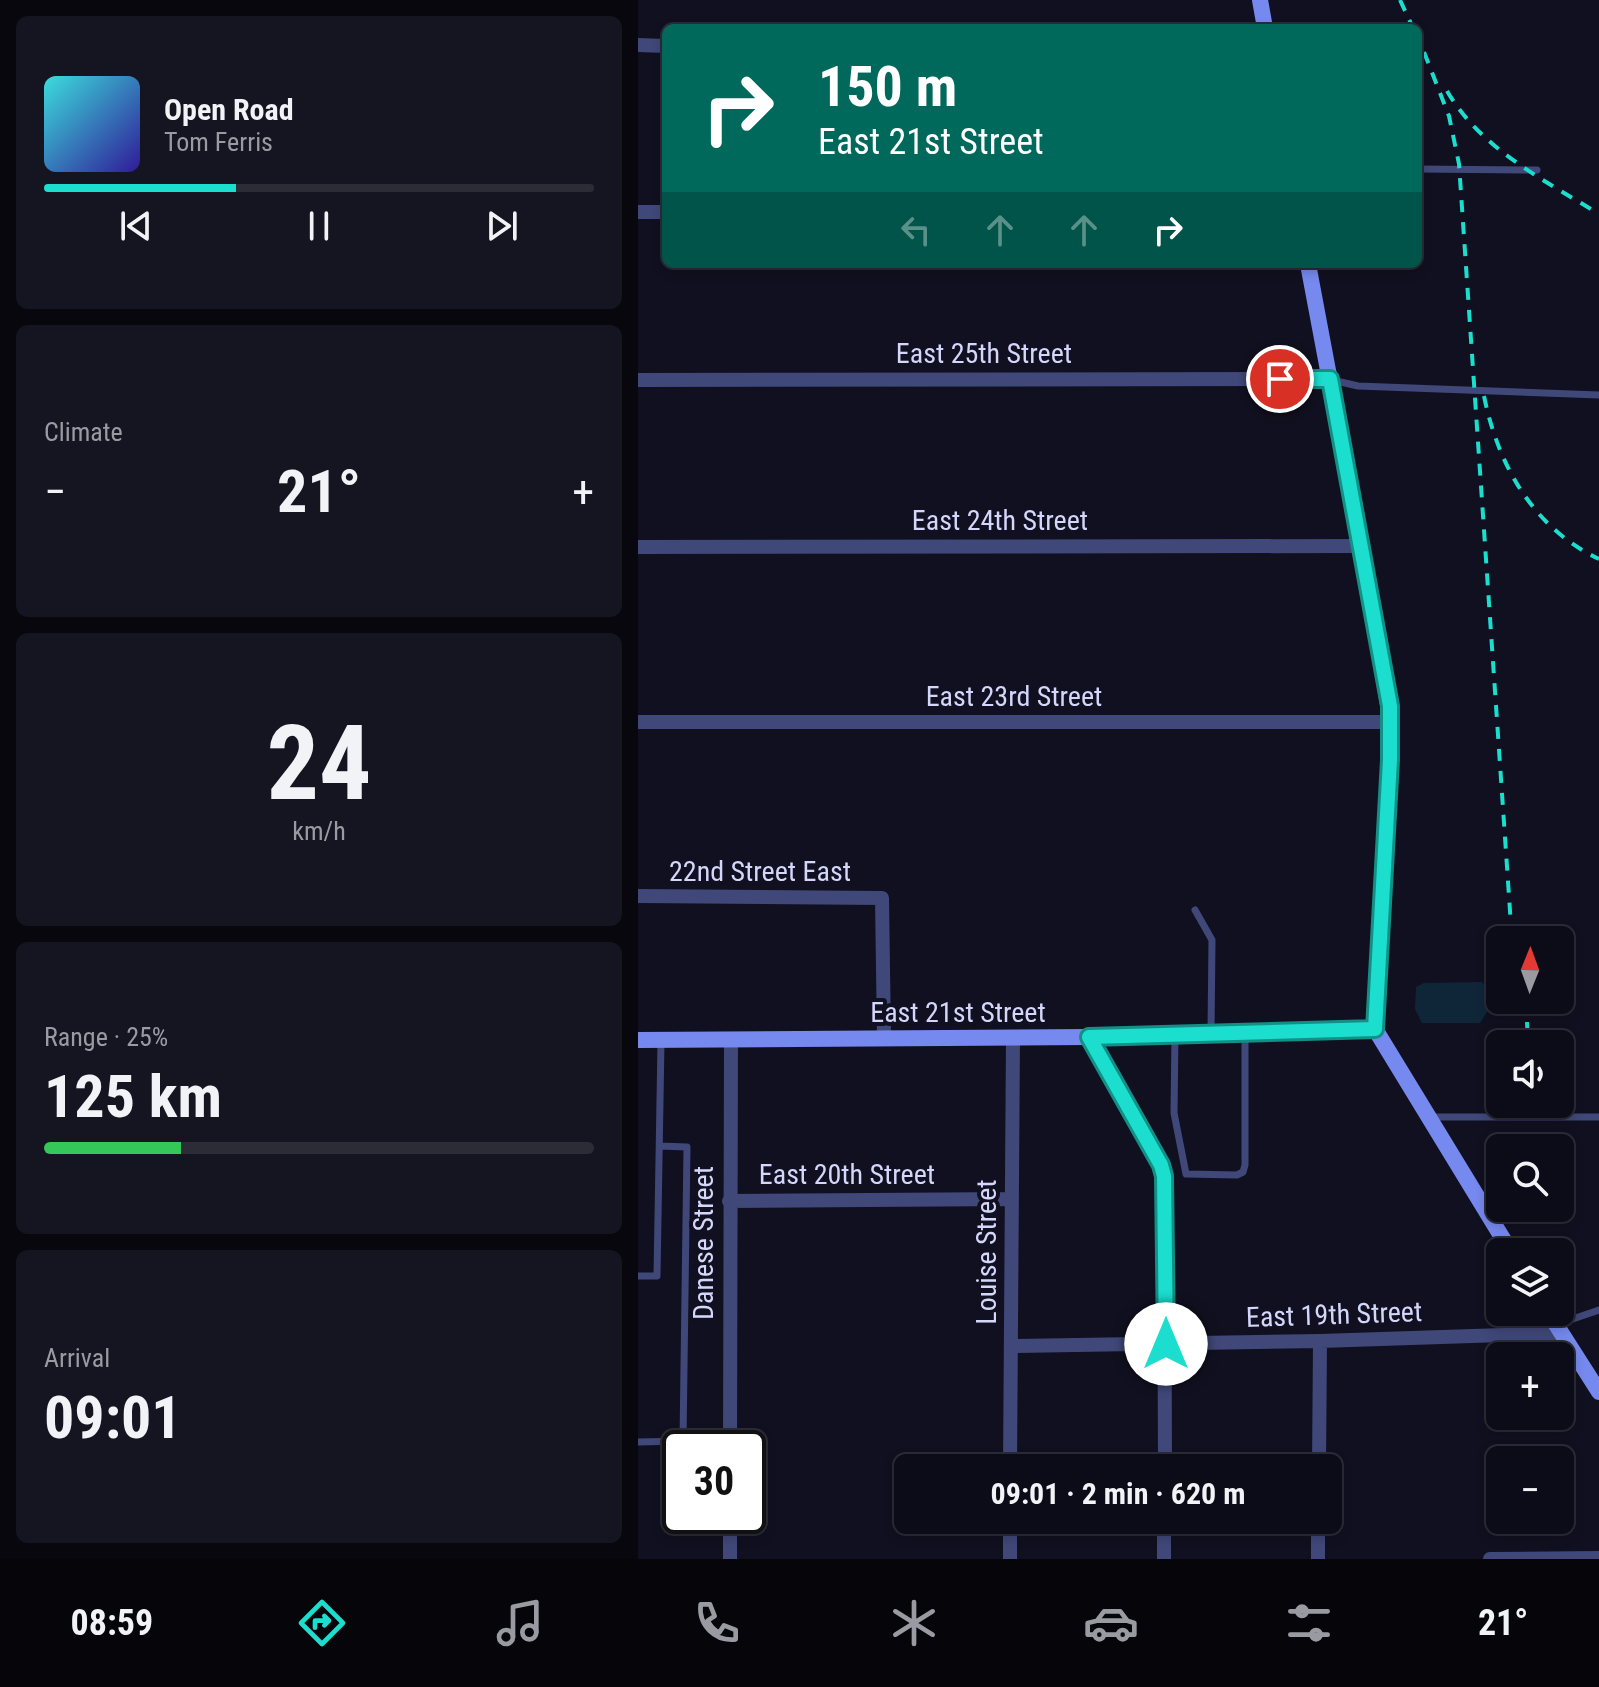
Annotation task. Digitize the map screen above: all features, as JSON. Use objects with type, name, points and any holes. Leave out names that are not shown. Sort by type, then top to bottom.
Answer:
[{"type":"street","points":[[1260,0],[1264,24]]},
{"type":"street","points":[[638,45],[662,46]]},
{"type":"street","points":[[638,212],[662,212]]},
{"type":"street","points":[[1309,268],[1391,722],[1375,1029],[1502,1238]]},
{"type":"street","name":"East 25th Street","points":[[638,380],[1330,379]]},
{"type":"street","name":"East 24th Street","points":[[638,547],[1361,546]]},
{"type":"street","name":"East 23rd Street","points":[[638,722],[1391,722]]},
{"type":"street","name":"22nd Street East","points":[[638,896],[882,898],[884,1038]]},
{"type":"street","name":"East 21st Street","points":[[638,1040],[1089,1037],[1375,1029]]},
{"type":"street","name":"Louise Street","points":[[1010,1454],[1013,1037]]},
{"type":"street","points":[[1089,1037],[1161,1165],[1164,1176],[1165,1454]]},
{"type":"street","name":"Danese Street","points":[[730,1430],[731,1039]]},
{"type":"street","name":"East 20th Street","points":[[729,1201],[1012,1199]]},
{"type":"street","name":"East 19th Street","points":[[1012,1346],[1320,1341],[1516,1326]]},
{"type":"street","points":[[1557,1326],[1599,1392]]},
{"type":"street","points":[[1319,1454],[1320,1341]]},
{"type":"street","points":[[730,1534],[730,1559]]},
{"type":"street","points":[[1010,1534],[1010,1559]]},
{"type":"street","points":[[1164,1534],[1164,1559]]},
{"type":"street","points":[[1318,1534],[1318,1559]]},
{"type":"street","points":[[1490,1559],[1599,1558]]},
{"type":"lane","points":[[1422,169],[1537,170]]},
{"type":"lane","points":[[1330,379],[1358,386],[1599,395]]},
{"type":"lane","points":[[1195,910],[1212,940],[1211,1034]]},
{"type":"lane","points":[[1175,1035],[1174,1113],[1186,1174],[1237,1175],[1243,1172],[1245,1165],[1245,1033]]},
{"type":"lane","points":[[638,1276],[657,1276],[661,1040]]},
{"type":"lane","points":[[1429,1117],[1599,1117]]},
{"type":"lane","points":[[638,1442],[683,1441],[687,1147],[660,1146]]},
{"type":"lane","points":[[1574,1317],[1599,1310]]},
{"type":"water","points":[[1482,982],[1486,986],[1486,1013],[1480,1023],[1422,1023],[1415,1009],[1416,987],[1424,983]]},
{"type":"railway","points":[[1400,0],[1411,24]]},
{"type":"railway","points":[[1424,52],[1449,116],[1459,164],[1511,926]]},
{"type":"railway","points":[[1447,91],[1477,130],[1515,162],[1599,214]]},
{"type":"railway","points":[[1484,396],[1499,446],[1522,492],[1555,530],[1599,559]]},
{"type":"railway","points":[[1527,1014],[1527,1030]]},
{"type":"route","points":[[1166,1344],[1164,1176],[1161,1165],[1089,1037],[1375,1029],[1390,760],[1390,706],[1330,379],[1280,379]]}]
